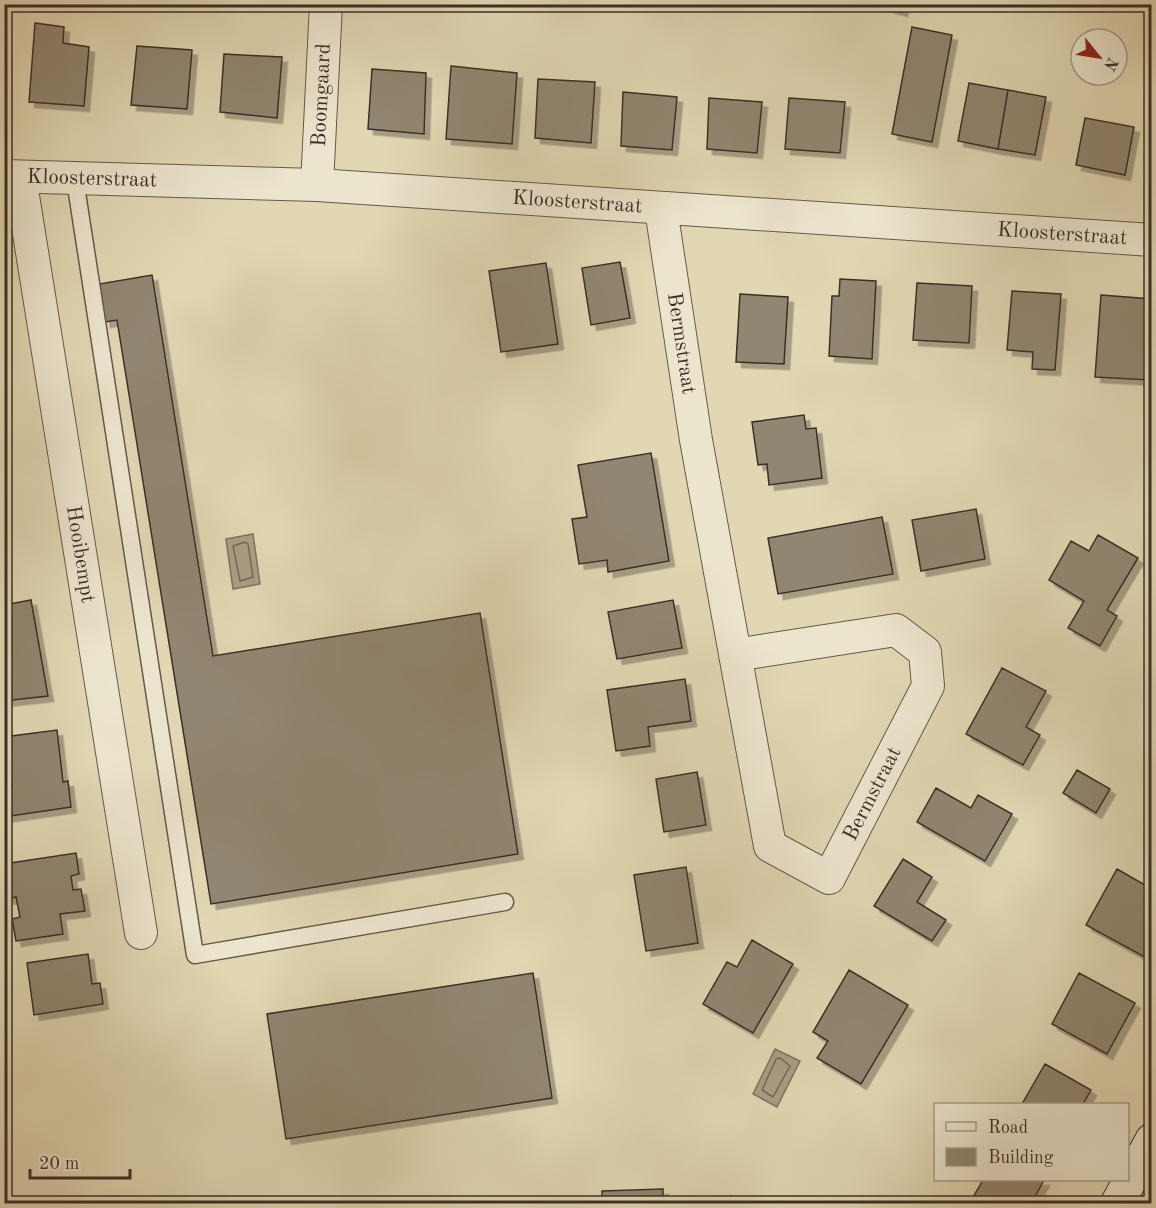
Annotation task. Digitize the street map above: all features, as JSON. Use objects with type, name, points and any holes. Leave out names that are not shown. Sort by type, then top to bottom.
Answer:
[{"type":"street","name":"Boomgaard","points":[[317,185],[326,4]]},
{"type":"street","name":"Kloosterstraat","points":[[12,177],[317,185],[1152,240]]},
{"type":"street","name":"Hooibempt","points":[[12,177],[141,933]]},
{"type":"street","name":"Bermstraat","points":[[661,209],[696,441],[735,655],[770,846],[829,878],[928,687],[925,652],[896,630],[735,655]]},
{"type":"street","points":[[1117,1203],[1152,1140]]},
{"type":"lane","points":[[75,180],[195,955],[505,902]]},
{"type":"water","points":[[253,534],[260,584],[233,589],[226,539]]},
{"type":"water","points":[[775,1049],[800,1061],[777,1107],[753,1094]]},
{"type":"building","points":[[877,4],[903,4],[902,11]]},
{"type":"building","points":[[35,23],[64,27],[63,43],[89,47],[84,106],[29,102]]},
{"type":"building","points":[[912,27],[952,35],[932,142],[892,134]]},
{"type":"building","points":[[137,46],[192,50],[187,109],[131,105]]},
{"type":"building","points":[[224,54],[282,57],[277,118],[220,112]]},
{"type":"building","points":[[451,66],[517,73],[512,144],[446,139]]},
{"type":"building","points":[[372,69],[426,73],[424,134],[368,129]]},
{"type":"building","points":[[538,79],[595,82],[591,143],[535,138]]},
{"type":"building","points":[[969,83],[1008,90],[998,149],[958,141]]},
{"type":"building","points":[[1008,90],[1046,97],[1035,155],[998,149]]},
{"type":"building","points":[[623,92],[677,97],[672,150],[621,146]]},
{"type":"building","points":[[709,98],[762,102],[757,153],[707,149]]},
{"type":"building","points":[[789,98],[845,102],[840,153],[785,149]]},
{"type":"building","points":[[1085,118],[1134,127],[1125,175],[1076,165]]},
{"type":"building","points":[[620,262],[630,318],[591,325],[582,268]]},
{"type":"building","points":[[546,263],[558,344],[501,352],[489,271]]},
{"type":"building","points":[[152,275],[213,656],[480,613],[518,854],[211,904],[117,320],[105,322],[99,284]]},
{"type":"building","points":[[840,279],[876,281],[872,359],[829,356],[832,296],[839,296]]},
{"type":"building","points":[[917,283],[972,286],[969,343],[913,340]]},
{"type":"building","points":[[1012,291],[1061,294],[1055,370],[1032,369],[1033,352],[1007,350]]},
{"type":"building","points":[[740,294],[788,297],[784,364],[736,362]]},
{"type":"building","points":[[1101,295],[1152,299],[1149,380],[1095,377]]},
{"type":"building","points":[[804,415],[806,429],[816,428],[822,478],[769,485],[767,464],[758,465],[752,422]]},
{"type":"building","points":[[651,453],[669,561],[608,572],[607,560],[579,564],[572,519],[587,517],[578,465]]},
{"type":"building","points":[[976,509],[985,559],[921,571],[912,520]]},
{"type":"building","points":[[882,517],[893,574],[778,594],[768,538]]},
{"type":"building","points":[[1098,535],[1138,558],[1107,610],[1117,616],[1100,646],[1068,628],[1084,601],[1049,580],[1071,541],[1089,551]]},
{"type":"building","points":[[31,600],[48,696],[4,701],[4,605]]},
{"type":"building","points":[[673,600],[682,648],[617,659],[608,612]]},
{"type":"building","points":[[1002,668],[1046,691],[1026,727],[1040,735],[1023,765],[966,734]]},
{"type":"building","points":[[685,679],[691,721],[648,727],[650,746],[616,751],[607,690]]},
{"type":"building","points":[[57,730],[63,782],[68,781],[71,807],[4,817],[4,788],[12,787],[9,763],[4,764],[4,737]]},
{"type":"building","points":[[1077,770],[1110,789],[1096,813],[1063,793]]},
{"type":"building","points":[[697,772],[706,825],[664,832],[656,779]]},
{"type":"building","points":[[936,788],[971,808],[978,795],[1012,814],[985,861],[917,822]]},
{"type":"building","points":[[76,853],[79,874],[71,876],[73,890],[81,889],[85,911],[60,914],[63,934],[16,941],[12,919],[20,917],[16,897],[7,899],[4,864]]},
{"type":"building","points":[[903,859],[932,877],[917,902],[946,920],[932,941],[874,906]]},
{"type":"building","points":[[686,867],[698,943],[646,951],[634,875]]},
{"type":"building","points":[[1117,869],[1152,889],[1152,961],[1086,925]]},
{"type":"building","points":[[752,940],[793,964],[753,1033],[703,1004],[727,962],[737,967]]},
{"type":"building","points":[[88,954],[92,984],[100,983],[103,1004],[34,1015],[27,963]]},
{"type":"building","points":[[849,970],[908,1005],[861,1084],[817,1058],[828,1041],[813,1032]]},
{"type":"building","points":[[533,973],[552,1098],[286,1139],[267,1014]]},
{"type":"building","points":[[1079,973],[1135,1003],[1107,1054],[1052,1024]]},
{"type":"building","points":[[1045,1064],[1091,1090],[1084,1103],[1023,1103]]},
{"type":"building","points":[[982,1181],[1043,1181],[1031,1204],[969,1204]]},
{"type":"building","points":[[663,1189],[663,1204],[602,1204],[602,1191]]},
{"type":"building","points":[[731,1196],[745,1204],[727,1204]]}]
